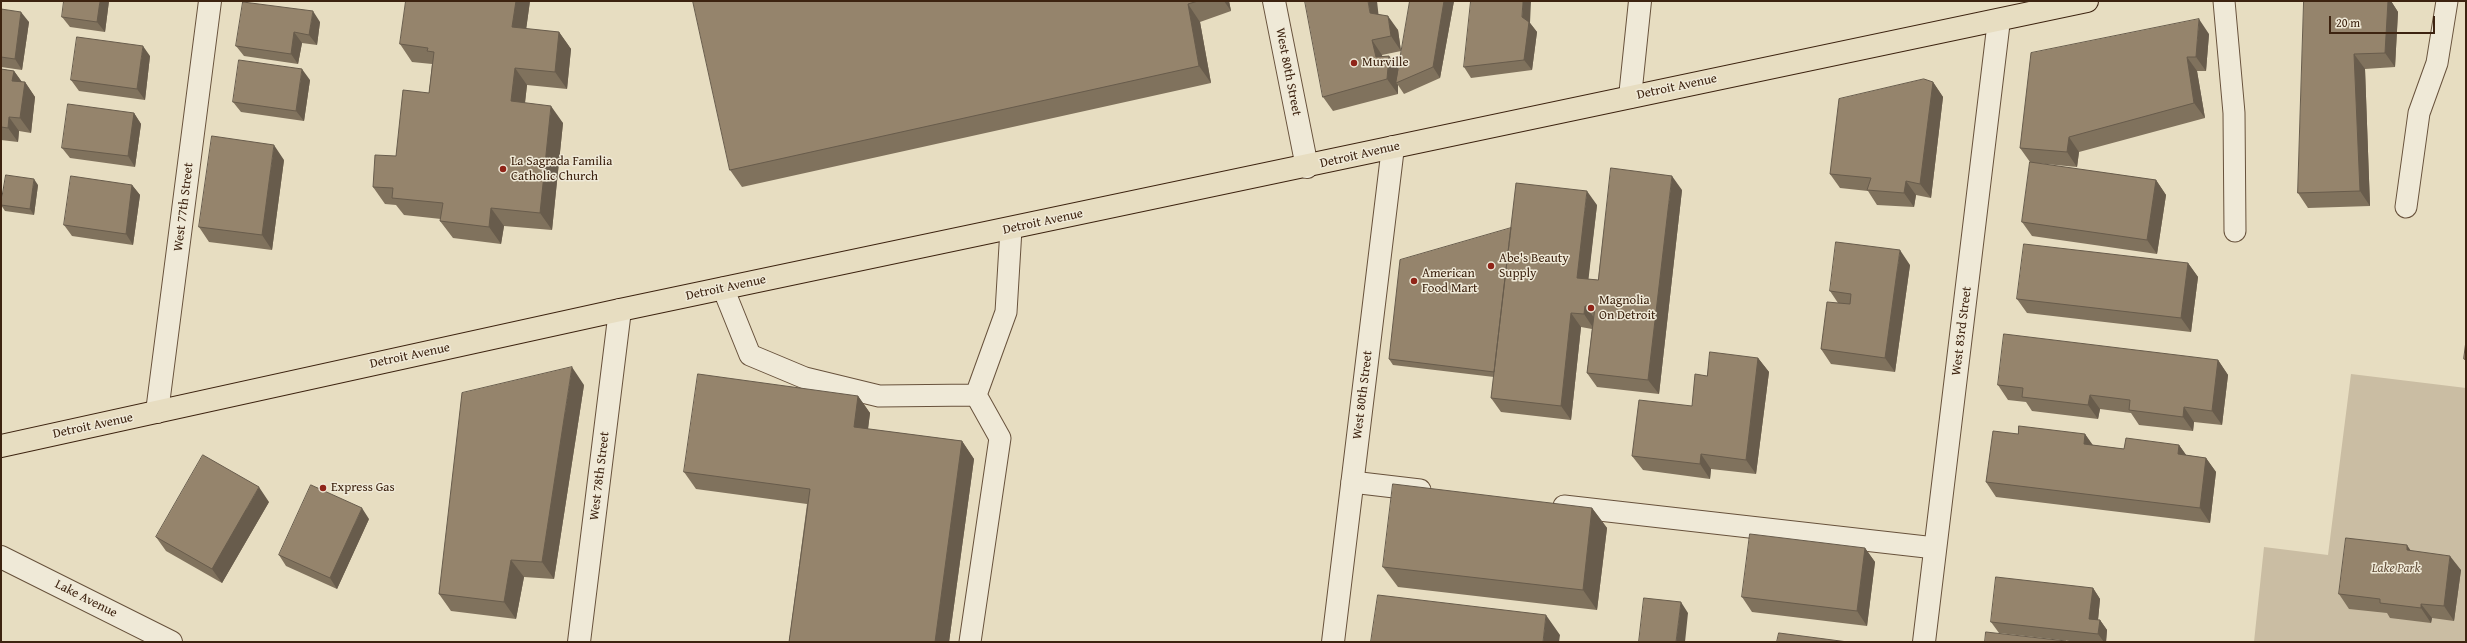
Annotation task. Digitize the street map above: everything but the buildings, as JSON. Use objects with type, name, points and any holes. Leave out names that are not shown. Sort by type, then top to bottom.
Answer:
[{"type":"main road","name":"Detroit Avenue","points":[[1,446],[723,288],[1307,167],[1393,147],[2087,1]]},
{"type":"street","name":"West 77th Street","points":[[157,412],[210,1]]},
{"type":"street","name":"West 80th Street","points":[[1274,1],[1307,167]]},
{"type":"street","points":[[1630,97],[1640,1]]},
{"type":"street","name":"West 83rd Street","points":[[1924,642],[1999,20]]},
{"type":"street","name":"West 80th Street","points":[[1333,642],[1393,147]]},
{"type":"street","name":"West 78th Street","points":[[579,642],[620,310]]},
{"type":"street","name":"Lake Avenue","points":[[1,557],[171,642]]},
{"type":"lane","points":[[2224,1],[2234,112],[2235,231]]},
{"type":"lane","points":[[2406,207],[2419,113],[2436,63],[2447,1]]},
{"type":"lane","points":[[970,642],[1000,438],[976,395],[1006,312],[1011,229]]},
{"type":"lane","points":[[723,288],[750,355],[805,378],[879,396],[976,395]]},
{"type":"lane","points":[[1352,482],[1439,492]]},
{"type":"lane","points":[[1542,504],[1935,548]]},
{"type":"green space","name":"Lake Park","points":[[2351,374],[2466,388],[2466,642],[2254,642],[2264,547],[2328,555]]},
{"type":"place","name":"Murville","points":[[1354,63]]},
{"type":"place","name":"La Sagrada Familia Catholic Church","points":[[503,169]]},
{"type":"place","name":"Abe's Beauty Supply","points":[[1491,266]]},
{"type":"place","name":"American Food Mart","points":[[1414,281]]},
{"type":"place","name":"Magnolia On Detroit","points":[[1591,308]]},
{"type":"place","name":"Express Gas","points":[[323,488]]}]
